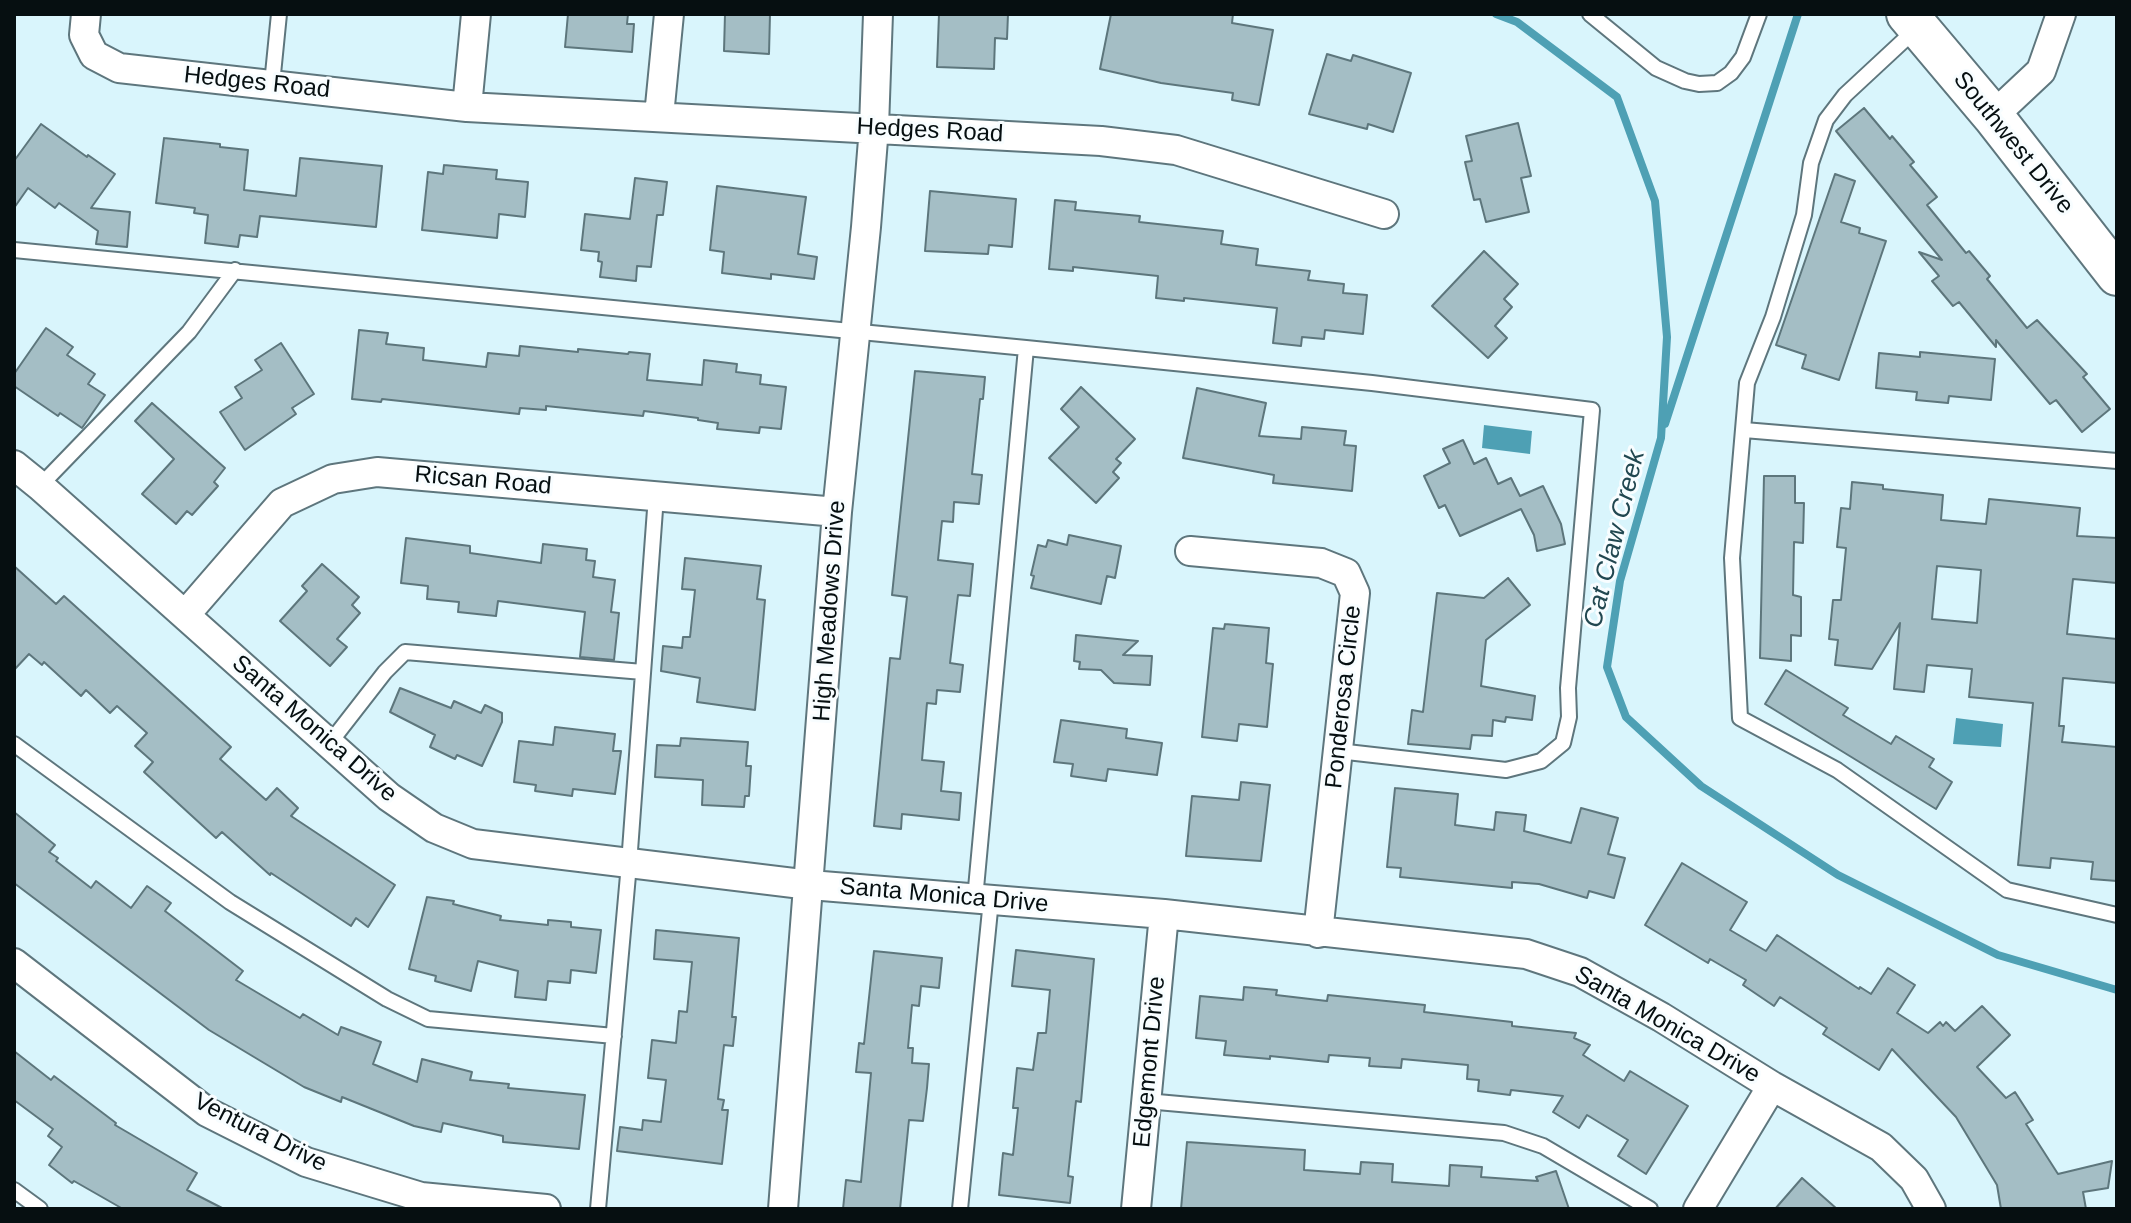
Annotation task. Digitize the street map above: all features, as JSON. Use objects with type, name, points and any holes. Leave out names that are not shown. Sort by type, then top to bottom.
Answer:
[{"type":"main road","name":"Southwest Drive","points":[[1912,20],[1993,116],[2117,275]]},
{"type":"street","name":"Hedges Road","points":[[86,14],[84,35],[94,55],[119,68],[467,107],[1101,141],[1176,150],[1384,214]]},
{"type":"street","points":[[467,107],[476,14]]},
{"type":"street","points":[[659,116],[669,14]]},
{"type":"street","name":"High Meadows Drive","points":[[783,1209],[837,512],[874,127],[878,14]]},
{"type":"street","points":[[1993,116],[2041,71],[2061,14]]},
{"type":"street","name":"Santa Monica Drive","points":[[14,465],[389,797],[434,828],[473,844],[810,885],[1164,914],[1526,954],[1580,972],[1881,1147],[1914,1179],[1931,1209]]},
{"type":"street","name":"Ricsan Road","points":[[185,615],[282,503],[333,479],[377,472],[837,512]]},
{"type":"street","name":"Ponderosa Circle","points":[[1190,551],[1321,563],[1346,573],[1355,593],[1318,933]]},
{"type":"street","name":"Edgemont Drive","points":[[1136,1209],[1164,914]]},
{"type":"street","name":"Ventura Drive","points":[[14,963],[207,1112],[306,1162],[421,1197],[546,1209]]},
{"type":"street","points":[[1698,1209],[1772,1086]]},
{"type":"lane","points":[[272,84],[279,14]]},
{"type":"lane","points":[[1590,14],[1656,68],[1699,84],[1717,83],[1731,73],[1743,57],[1759,14]]},
{"type":"lane","points":[[1912,20],[1826,120],[1811,163],[1804,215],[1773,317],[1747,383],[1732,558],[1740,718],[1837,770],[2007,890],[2117,915]]},
{"type":"lane","points":[[14,250],[1372,383],[1592,410],[1568,688],[1569,717],[1563,743],[1541,761],[1506,770],[1338,751]]},
{"type":"lane","points":[[40,486],[189,332],[235,270]]},
{"type":"lane","points":[[960,1209],[1026,348]]},
{"type":"lane","points":[[1744,430],[2117,461]]},
{"type":"lane","points":[[598,1209],[629,864],[656,496]]},
{"type":"lane","points":[[329,744],[385,672],[405,652],[643,672]]},
{"type":"lane","points":[[14,744],[230,902],[387,999],[428,1019],[614,1036]]},
{"type":"lane","points":[[1146,1101],[1504,1133],[1543,1146],[1650,1209]]},
{"type":"lane","points":[[14,1190],[40,1209]]},
{"type":"water","points":[[1484,425],[1532,431],[1530,454],[1482,448]]},
{"type":"water","points":[[1956,718],[2003,724],[2001,747],[1953,744]]},
{"type":"building","points":[[568,14],[628,14],[627,24],[634,24],[632,52],[565,47]]},
{"type":"building","points":[[725,14],[770,14],[769,54],[724,51]]},
{"type":"building","points":[[939,14],[1008,14],[1007,39],[995,38],[994,69],[937,67]]},
{"type":"building","points":[[1111,14],[1233,14],[1232,23],[1273,30],[1259,105],[1232,100],[1233,93],[1161,83],[1100,69]]},
{"type":"building","points":[[1327,54],[1351,61],[1353,55],[1411,73],[1393,132],[1368,124],[1367,129],[1309,114]]},
{"type":"building","points":[[1864,108],[1914,162],[1910,165],[1937,197],[1927,205],[1966,253],[1969,251],[1990,276],[1987,279],[2027,328],[2037,320],[2087,374],[2083,377],[2110,409],[2082,432],[2056,400],[2050,404],[1996,340],[1996,347],[1959,302],[1953,306],[1932,281],[1939,276],[1919,252],[1942,260],[1836,131]]},
{"type":"building","points":[[1518,123],[1531,176],[1521,178],[1529,212],[1486,222],[1480,199],[1474,200],[1465,162],[1472,161],[1466,136]]},
{"type":"building","points":[[41,124],[115,174],[91,208],[130,212],[127,247],[96,244],[98,231],[59,203],[55,208],[28,188],[14,208],[14,161]]},
{"type":"building","points":[[164,138],[248,150],[244,190],[296,196],[300,158],[382,166],[376,227],[260,216],[257,237],[240,235],[238,247],[205,243],[208,215],[194,213],[195,208],[156,203]]},
{"type":"building","points":[[444,165],[497,170],[496,179],[528,182],[525,217],[499,214],[497,238],[422,230],[428,172],[443,174]]},
{"type":"building","points":[[1835,174],[1855,181],[1841,222],[1860,228],[1859,233],[1886,241],[1839,380],[1802,368],[1806,355],[1776,345]]},
{"type":"building","points":[[635,178],[667,182],[663,215],[657,215],[651,267],[637,266],[636,281],[600,277],[602,262],[598,261],[599,252],[581,250],[585,214],[630,219]]},
{"type":"building","points":[[717,186],[806,197],[798,254],[817,257],[814,279],[771,274],[771,279],[722,273],[724,252],[710,250]]},
{"type":"building","points":[[930,191],[1016,199],[1012,247],[989,245],[988,254],[925,251]]},
{"type":"building","points":[[1055,200],[1076,202],[1075,210],[1140,216],[1139,222],[1223,231],[1221,244],[1258,249],[1256,265],[1310,271],[1308,280],[1344,284],[1343,293],[1367,295],[1363,334],[1325,330],[1324,339],[1302,337],[1301,346],[1273,343],[1277,308],[1156,298],[1158,276],[1073,267],[1073,271],[1049,269]]},
{"type":"building","points":[[1484,251],[1518,284],[1504,299],[1512,307],[1495,326],[1507,338],[1488,358],[1432,306]]},
{"type":"building","points":[[46,328],[73,347],[67,355],[95,374],[88,384],[105,395],[82,428],[60,413],[58,416],[14,386],[14,374]]},
{"type":"building","points":[[359,330],[388,333],[386,344],[424,348],[423,360],[486,367],[488,353],[519,356],[520,346],[578,352],[578,349],[650,354],[647,380],[702,385],[704,360],[737,364],[736,372],[761,375],[760,384],[786,387],[781,429],[760,427],[759,433],[717,429],[718,423],[698,418],[644,411],[643,416],[546,406],[546,410],[520,408],[519,414],[382,399],[381,402],[352,399]]},
{"type":"building","points":[[281,343],[314,394],[292,408],[296,414],[245,450],[220,412],[242,398],[235,387],[262,370],[255,360]]},
{"type":"building","points":[[1920,352],[1995,359],[1991,400],[1949,396],[1948,403],[1916,400],[1917,392],[1876,388],[1879,353],[1920,357]]},
{"type":"building","points":[[915,371],[985,377],[972,474],[982,475],[979,504],[954,502],[953,522],[942,521],[938,560],[973,564],[970,596],[958,595],[950,663],[963,665],[960,692],[937,690],[936,704],[927,703],[922,760],[944,762],[941,791],[961,793],[959,820],[902,814],[901,829],[874,826],[890,658],[900,659],[907,597],[892,595]]},
{"type":"building","points":[[1081,387],[1135,439],[1116,459],[1121,463],[1113,472],[1119,478],[1096,503],[1049,458],[1079,427],[1061,409]]},
{"type":"building","points":[[1197,388],[1266,403],[1259,436],[1301,439],[1302,427],[1346,431],[1344,445],[1356,446],[1352,491],[1273,483],[1274,475],[1183,458]]},
{"type":"building","points":[[152,403],[225,468],[214,482],[218,486],[192,515],[187,511],[176,524],[142,494],[174,459],[135,421]]},
{"type":"building","points":[[1463,440],[1474,464],[1486,458],[1498,484],[1511,478],[1520,496],[1543,486],[1561,524],[1565,544],[1537,551],[1534,535],[1521,509],[1460,536],[1445,505],[1439,508],[1424,476],[1450,463],[1443,449]]},
{"type":"building","points":[[1764,476],[1795,476],[1795,503],[1804,503],[1803,543],[1794,542],[1793,595],[1801,597],[1801,636],[1791,635],[1791,661],[1760,658]]},
{"type":"building","points":[[1852,482],[1883,485],[1883,489],[1943,495],[1941,520],[1986,524],[1989,499],[2080,508],[2077,536],[2117,538],[2117,583],[2073,579],[2067,634],[2117,639],[2117,683],[2063,678],[2059,726],[2064,726],[2062,742],[2117,747],[2117,881],[2091,879],[2093,862],[2051,858],[2050,868],[2018,865],[2033,703],[1969,697],[1972,669],[1927,665],[1924,692],[1894,689],[1900,623],[1872,669],[1835,665],[1838,640],[1829,639],[1833,600],[1841,600],[1846,548],[1837,547],[1841,508],[1850,509]],"holes":[[[1937,566],[1981,570],[1977,623],[1932,619]]]},
{"type":"building","points":[[1069,535],[1121,546],[1115,578],[1107,576],[1101,604],[1031,588],[1038,545],[1046,547],[1048,540],[1067,545]]},
{"type":"building","points":[[406,538],[470,546],[470,553],[541,563],[543,544],[587,549],[586,560],[595,561],[593,577],[615,580],[611,612],[619,613],[614,660],[580,657],[585,612],[498,601],[496,616],[458,612],[459,602],[427,599],[428,586],[401,583]]},
{"type":"building","points":[[685,558],[761,566],[757,599],[765,600],[755,710],[697,702],[700,678],[661,671],[663,646],[682,648],[683,637],[690,637],[695,590],[682,589]]},
{"type":"building","points":[[322,564],[359,597],[352,605],[360,613],[337,639],[347,647],[330,666],[280,621],[307,591],[302,586]]},
{"type":"building","points":[[14,566],[56,604],[64,596],[231,747],[220,759],[266,800],[277,788],[298,808],[291,816],[395,885],[368,927],[356,918],[351,926],[270,875],[222,832],[216,838],[144,772],[153,762],[135,746],[147,733],[117,706],[110,713],[86,690],[81,696],[44,662],[42,665],[29,654],[14,670]]},
{"type":"building","points":[[1508,578],[1530,605],[1486,640],[1481,686],[1535,696],[1532,720],[1506,717],[1505,722],[1493,720],[1492,736],[1472,735],[1470,749],[1408,744],[1412,710],[1423,712],[1437,593],[1484,598]]},
{"type":"building","points":[[1225,624],[1269,628],[1266,663],[1273,664],[1267,727],[1239,724],[1237,741],[1202,737],[1213,628],[1224,629]]},
{"type":"building","points":[[1076,635],[1138,641],[1123,655],[1152,656],[1150,685],[1114,683],[1101,670],[1079,669],[1080,662],[1074,661]]},
{"type":"building","points":[[1786,670],[1848,708],[1843,715],[1891,744],[1896,736],[1934,759],[1929,767],[1952,782],[1936,809],[1765,704]]},
{"type":"building","points":[[400,688],[451,708],[454,701],[481,713],[485,705],[502,713],[502,722],[482,766],[457,755],[455,759],[430,747],[435,735],[390,712]]},
{"type":"building","points":[[1061,720],[1127,729],[1126,738],[1162,743],[1157,775],[1108,769],[1106,781],[1071,776],[1073,764],[1054,762]]},
{"type":"building","points":[[555,727],[615,734],[613,751],[621,751],[615,794],[573,789],[572,796],[535,791],[536,785],[514,782],[519,741],[553,745]]},
{"type":"building","points":[[681,738],[748,742],[746,766],[751,766],[749,796],[745,796],[744,807],[702,805],[703,780],[655,777],[657,745],[680,746]]},
{"type":"building","points":[[1241,782],[1270,785],[1261,861],[1186,856],[1192,796],[1239,800]]},
{"type":"building","points":[[1395,788],[1458,794],[1455,825],[1494,830],[1496,812],[1526,815],[1524,831],[1571,843],[1581,808],[1618,818],[1608,854],[1625,858],[1614,898],[1589,891],[1587,898],[1539,884],[1512,882],[1512,888],[1400,877],[1401,868],[1387,867]]},
{"type":"building","points":[[14,812],[55,845],[49,852],[58,858],[56,861],[91,888],[96,881],[131,908],[147,886],[171,903],[165,911],[243,971],[236,980],[300,1018],[303,1014],[338,1035],[341,1027],[381,1042],[373,1064],[417,1082],[422,1059],[472,1072],[470,1080],[509,1084],[508,1088],[585,1095],[579,1149],[503,1142],[503,1136],[443,1123],[441,1132],[414,1126],[342,1097],[341,1102],[304,1087],[209,1030],[14,883]]},
{"type":"building","points":[[1682,863],[1747,902],[1730,930],[1766,951],[1777,935],[1871,994],[1888,968],[1915,985],[1897,1013],[1928,1033],[1940,1022],[1943,1026],[1946,1022],[1955,1031],[1982,1006],[2010,1035],[1977,1067],[2006,1098],[2015,1092],[2033,1120],[2026,1124],[2058,1174],[2112,1161],[2108,1188],[2083,1192],[2086,1209],[2001,1209],[1997,1185],[1956,1117],[1892,1049],[1879,1070],[1823,1034],[1827,1028],[1780,997],[1774,1006],[1743,985],[1746,980],[1710,959],[1708,963],[1645,925]]},
{"type":"building","points":[[427,897],[454,901],[453,904],[501,916],[500,920],[548,925],[548,920],[571,922],[571,927],[601,930],[596,973],[571,970],[570,983],[548,981],[546,1000],[515,997],[518,971],[478,961],[471,991],[435,981],[436,976],[409,969]]},
{"type":"building","points":[[656,930],[739,938],[732,1017],[736,1017],[733,1046],[724,1045],[718,1099],[724,1100],[722,1110],[728,1110],[722,1164],[617,1151],[620,1127],[642,1130],[643,1120],[661,1122],[666,1080],[648,1078],[652,1040],[676,1043],[679,1011],[687,1012],[692,962],[654,959]]},
{"type":"building","points":[[1016,950],[1094,959],[1081,1102],[1076,1101],[1068,1176],[1073,1177],[1070,1203],[999,1195],[1003,1153],[1013,1155],[1018,1108],[1013,1108],[1017,1068],[1033,1070],[1038,1033],[1046,1033],[1050,990],[1012,986]]},
{"type":"building","points":[[874,951],[942,958],[939,988],[921,986],[919,1006],[912,1005],[908,1048],[913,1048],[912,1063],[929,1064],[927,1088],[923,1121],[909,1120],[900,1209],[843,1209],[846,1180],[861,1182],[871,1073],[856,1072],[859,1043],[864,1044]]},
{"type":"building","points":[[1244,987],[1277,990],[1276,995],[1327,1001],[1328,995],[1425,1005],[1424,1012],[1576,1033],[1574,1038],[1590,1045],[1583,1055],[1624,1081],[1630,1071],[1688,1106],[1646,1174],[1618,1156],[1628,1140],[1587,1115],[1579,1128],[1553,1112],[1563,1096],[1511,1090],[1510,1095],[1478,1091],[1479,1080],[1467,1079],[1468,1065],[1402,1059],[1401,1068],[1369,1066],[1370,1058],[1329,1055],[1328,1062],[1224,1055],[1226,1041],[1196,1038],[1200,996],[1243,1000]]},
{"type":"building","points":[[14,1051],[51,1080],[54,1076],[115,1125],[197,1173],[187,1190],[224,1209],[123,1209],[74,1181],[72,1183],[49,1165],[62,1147],[48,1136],[53,1129],[14,1100]]},
{"type":"building","points":[[1187,1142],[1305,1150],[1304,1170],[1360,1174],[1361,1162],[1393,1164],[1392,1182],[1449,1186],[1450,1165],[1482,1167],[1481,1177],[1538,1181],[1536,1177],[1556,1171],[1569,1209],[1181,1209]]},
{"type":"building","points":[[1802,1178],[1837,1209],[1775,1209]]},
{"type":"waterway","name":"Cat Claw Creek","points":[[1496,14],[1517,22],[1617,97],[1655,201],[1667,337],[1661,438],[1620,581],[1607,667],[1626,717],[1701,786],[1838,875],[1998,955],[2117,990]]},
{"type":"waterway","points":[[1665,424],[1798,14]]}]
